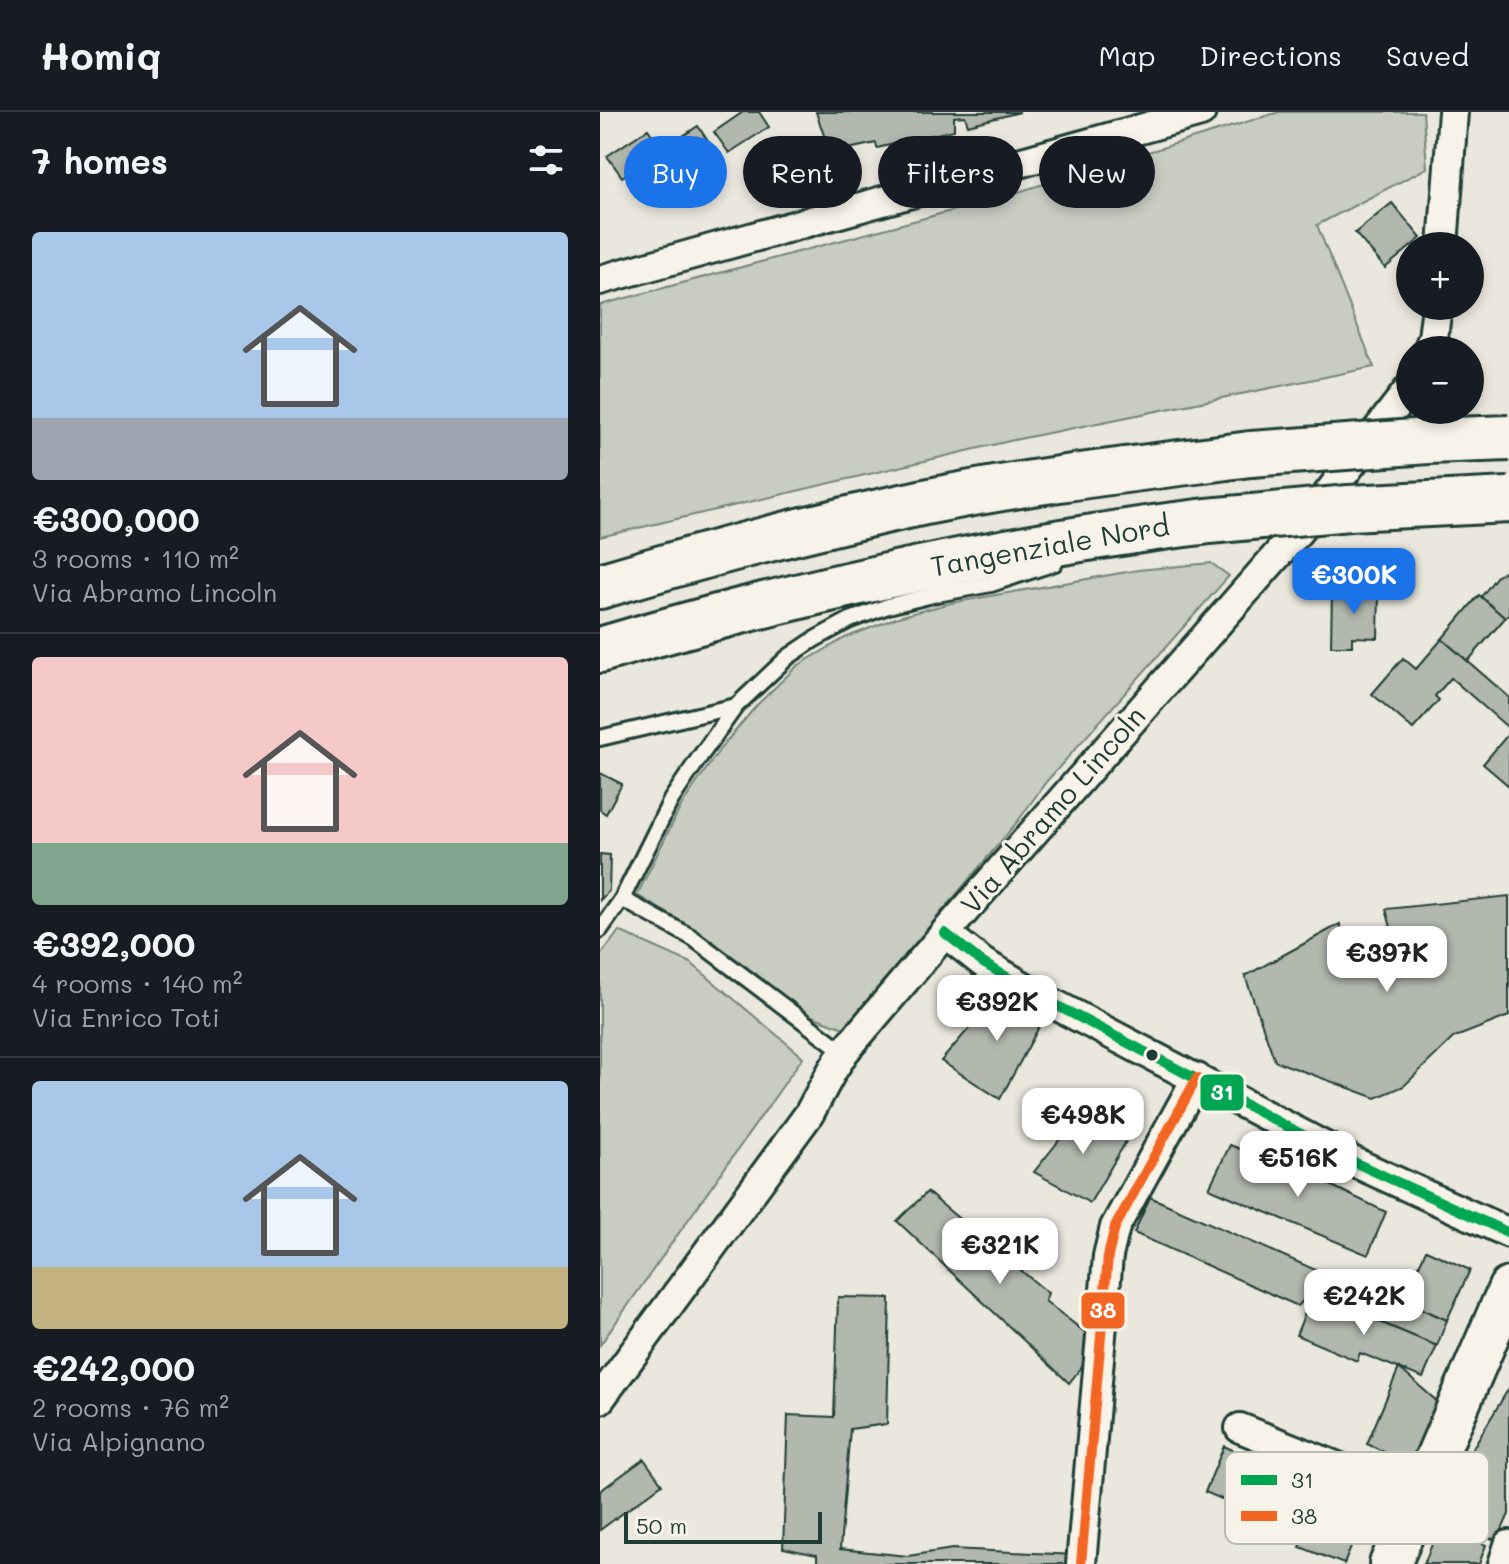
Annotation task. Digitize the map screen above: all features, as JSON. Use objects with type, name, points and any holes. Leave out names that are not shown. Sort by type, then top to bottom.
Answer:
[{"type":"highway","points":[[600,586],[706,555],[926,502],[1079,476],[1251,454],[1509,438]]},
{"type":"highway","name":"Tangenziale Nord","points":[[600,650],[816,591],[974,556],[1170,524],[1349,508],[1509,500]]},
{"type":"street","points":[[600,280],[1201,112]]},
{"type":"street","points":[[1444,232],[1453,112]]},
{"type":"street","name":"Via Abramo Lincoln","points":[[600,1399],[809,1114],[844,1052],[1308,520],[1396,406]]},
{"type":"street","points":[[945,933],[983,963],[1052,1003],[1358,1164],[1509,1233]]},
{"type":"street","points":[[1081,1564],[1108,1256],[1115,1227],[1197,1078]]},
{"type":"street","points":[[1438,1452],[1509,1288]]},
{"type":"street","points":[[1240,1428],[1300,1452]]},
{"type":"street","points":[[1390,1564],[1399,1544]]},
{"type":"street","points":[[1503,1564],[1509,1545]]},
{"type":"lane","points":[[1081,554],[1170,524]]},
{"type":"lane","points":[[600,930],[622,899],[671,800],[736,706],[788,657],[850,620],[888,606],[991,584],[1066,559]]},
{"type":"lane","points":[[600,738],[736,706]]},
{"type":"lane","points":[[622,899],[693,938],[844,1052]]},
{"type":"shaded area","points":[[1279,112],[1423,112],[1427,168],[1317,225],[1374,367],[1014,440],[600,537],[600,305],[962,208],[1023,208],[1023,190],[1039,185],[1039,208],[1155,208],[1155,150]]},
{"type":"shaded area","points":[[1211,563],[1229,576],[1046,782],[1018,821],[844,1028],[809,1015],[702,934],[637,895],[681,806],[720,749],[757,705],[797,666],[845,638],[898,617],[951,603],[1138,570]]},
{"type":"shaded area","points":[[619,931],[691,963],[803,1057],[600,1345],[600,956]]},
{"type":"building","points":[[743,112],[759,112],[769,127],[755,136],[743,136],[743,144],[729,153],[727,136],[717,136],[714,132]]},
{"type":"building","points":[[816,112],[1020,112],[968,125],[965,116],[954,117],[954,130],[928,136],[878,136],[877,148],[876,143],[862,146],[862,136],[824,136]]},
{"type":"building","points":[[698,126],[705,136],[683,136]]},
{"type":"building","points":[[648,129],[653,136],[637,136]]},
{"type":"building","points":[[624,145],[624,176],[622,177],[607,156]]},
{"type":"building","points":[[1392,203],[1416,232],[1396,232],[1396,259],[1385,268],[1355,233]]},
{"type":"building","points":[[1509,569],[1509,615],[1505,618],[1481,597],[1497,576]]},
{"type":"building","points":[[1332,589],[1379,590],[1378,638],[1352,637],[1352,646],[1331,646]]},
{"type":"building","points":[[1479,595],[1505,618],[1468,661],[1442,639]]},
{"type":"building","points":[[1442,639],[1509,697],[1509,723],[1506,726],[1451,678],[1435,696],[1439,700],[1413,729],[1372,694],[1403,658],[1416,669]]},
{"type":"building","points":[[1509,733],[1509,786],[1483,764]]},
{"type":"building","points":[[600,773],[622,784],[606,814],[600,810]]},
{"type":"building","points":[[600,854],[610,855],[609,891],[600,900]]},
{"type":"building","points":[[1509,896],[1509,1016],[1453,1038],[1404,1086],[1376,1098],[1275,1061],[1245,976],[1340,924],[1349,943],[1393,935],[1386,909]]},
{"type":"building","points":[[996,997],[1052,1003],[1000,1099],[941,1061]]},
{"type":"building","points":[[1084,1109],[1128,1138],[1090,1203],[1034,1172]]},
{"type":"building","points":[[1230,1145],[1326,1183],[1386,1212],[1368,1255],[1209,1188]]},
{"type":"building","points":[[927,1192],[1048,1293],[1045,1301],[1100,1344],[1069,1383],[897,1221]]},
{"type":"building","points":[[1150,1197],[1327,1275],[1298,1306],[1134,1233]]},
{"type":"building","points":[[1426,1250],[1470,1270],[1447,1320],[1403,1300]]},
{"type":"building","points":[[1360,1282],[1447,1320],[1437,1346],[1348,1309]]},
{"type":"building","points":[[1313,1294],[1437,1346],[1423,1378],[1360,1353],[1357,1361],[1296,1335]]},
{"type":"building","points":[[838,1297],[890,1298],[887,1424],[850,1429],[840,1549],[908,1556],[952,1549],[1076,1555],[1076,1564],[817,1564],[817,1555],[783,1548],[788,1415],[834,1417]]},
{"type":"building","points":[[1399,1368],[1448,1411],[1425,1452],[1384,1452],[1367,1444]]},
{"type":"building","points":[[1509,1388],[1509,1514],[1497,1541],[1489,1538],[1489,1452],[1471,1451]]},
{"type":"building","points":[[1224,1446],[1237,1452],[1225,1452],[1225,1500],[1205,1492]]},
{"type":"building","points":[[644,1459],[662,1484],[600,1530],[600,1491]]},
{"type":"building","points":[[1301,1544],[1353,1544],[1344,1564],[1300,1547]]},
{"type":"building","points":[[1432,1544],[1486,1545],[1479,1564],[1424,1564]]},
{"type":"transit line","name":"31","points":[[945,933],[983,963],[1052,1003],[1358,1164],[1509,1233]]},
{"type":"transit line","name":"38","points":[[1081,1564],[1108,1256],[1115,1227],[1197,1078]]}]
